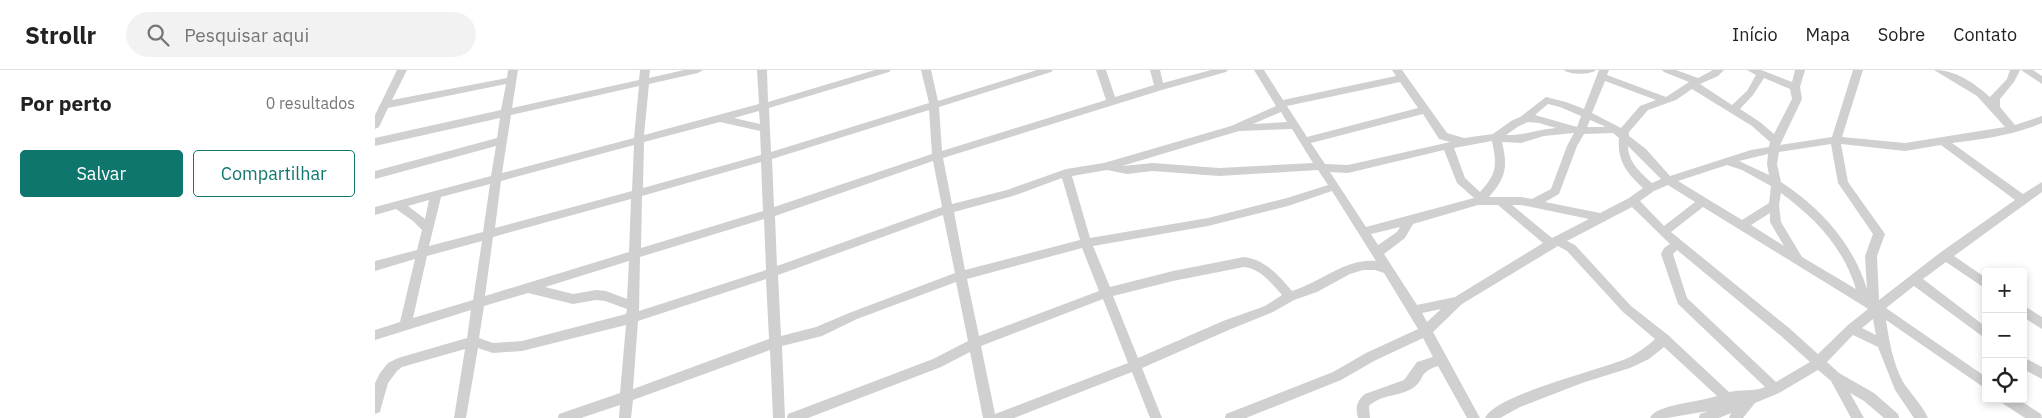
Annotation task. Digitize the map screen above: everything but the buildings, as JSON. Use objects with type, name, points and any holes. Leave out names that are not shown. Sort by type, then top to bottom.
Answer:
[{"type":"street","points":[[375,125],[402,70]]},
{"type":"street","points":[[375,142],[505,112],[644,76],[698,70]]},
{"type":"street","points":[[761,70],[766,129],[779,418]]},
{"type":"street","points":[[375,211],[763,107],[886,70]]},
{"type":"street","points":[[926,70],[934,105],[937,156],[989,418]]},
{"type":"street","points":[[375,266],[767,157],[1048,70]]},
{"type":"street","points":[[1101,70],[1111,102]]},
{"type":"street","points":[[1155,70],[1159,87]]},
{"type":"street","points":[[375,335],[770,212],[937,156],[1159,87],[1223,70]]},
{"type":"street","points":[[1259,70],[1414,310],[1474,418]]},
{"type":"street","points":[[1569,70],[1591,70]]},
{"type":"street","points":[[1667,70],[1695,83],[1763,129],[1774,145]]},
{"type":"street","points":[[1523,120],[1543,119],[1577,129],[1619,133],[1644,108],[1665,100],[1715,74],[1719,70]]},
{"type":"street","points":[[1752,70],[1795,87]]},
{"type":"street","points":[[1798,260],[1776,222],[1774,205],[1776,186],[1772,164],[1774,145],[1796,103],[1795,87],[1800,70]]},
{"type":"street","points":[[1858,70],[1836,140],[1843,183],[1879,234],[1871,256],[1874,299],[1872,306]]},
{"type":"street","points":[[1939,70],[1973,87],[1996,106],[2012,129]]},
{"type":"street","points":[[1996,106],[1995,98],[2011,80],[2015,70]]},
{"type":"street","points":[[2026,70],[2042,81]]},
{"type":"street","points":[[1534,203],[1555,191],[1577,129],[1587,114],[1602,73],[1665,100]]},
{"type":"street","points":[[375,408],[381,382],[389,368],[398,363],[474,341],[493,348],[508,348],[773,272],[931,214],[1068,175],[1104,168],[1235,128],[1281,105],[1400,74],[1425,110],[1453,157],[1459,179],[1466,188],[1480,199]]},
{"type":"street","points":[[1733,110],[1750,94],[1762,74]]},
{"type":"street","points":[[385,105],[512,75],[495,178],[474,341],[460,418]]},
{"type":"street","points":[[625,418],[644,76]]},
{"type":"street","points":[[1973,87],[1999,92]]},
{"type":"street","points":[[1496,137],[1523,120],[1546,100],[1558,101],[1587,114],[1619,133],[1642,152],[1668,180],[1872,306],[1982,381]]},
{"type":"street","points":[[1305,141],[1425,110]]},
{"type":"street","points":[[719,118],[766,129]]},
{"type":"street","points":[[1231,418],[1337,376],[1370,357],[1426,331],[1458,301],[1555,242],[1603,218],[1651,188],[1668,180],[1729,162],[1774,145],[1836,140],[1895,147],[2012,129],[2026,126],[2042,119]]},
{"type":"street","points":[[1235,128],[1293,125]]},
{"type":"street","points":[[1104,168],[1127,170],[1153,167],[1219,172],[1321,167],[1348,169],[1443,142],[1464,142],[1496,137],[1521,139],[1545,132],[1577,129]]},
{"type":"street","points":[[1619,133],[1627,162],[1634,173],[1651,188]]},
{"type":"street","points":[[1480,199],[1497,182],[1502,168],[1496,137]]},
{"type":"street","points":[[375,175],[501,141]]},
{"type":"street","points":[[1942,141],[2022,199]]},
{"type":"street","points":[[1729,162],[1752,170],[1776,186],[1817,218],[1843,247],[1880,319],[1883,344],[1899,386],[1922,418]]},
{"type":"street","points":[[564,418],[667,384],[776,342],[818,332],[853,316],[960,276],[1086,243],[1208,222],[1288,202],[1332,185],[1348,169]]},
{"type":"street","points":[[1691,172],[1691,195]]},
{"type":"street","points":[[1068,175],[1086,243],[1156,418]]},
{"type":"street","points":[[1705,418],[1775,389],[1797,378],[1819,363],[1872,306],[1914,279],[2022,199],[2042,187]]},
{"type":"street","points":[[1555,191],[1567,210]]},
{"type":"street","points":[[405,325],[436,194]]},
{"type":"street","points":[[931,214],[946,196]]},
{"type":"street","points":[[1363,232],[1409,221],[1480,199],[1534,203],[1603,218]]},
{"type":"street","points":[[1500,200],[1555,242],[1571,248],[1627,309],[1664,339],[1727,398]]},
{"type":"street","points":[[1633,201],[1663,232],[1778,326],[1835,377],[1869,397],[1893,418]]},
{"type":"street","points":[[1663,232],[1703,202]]},
{"type":"street","points":[[398,204],[427,228]]},
{"type":"street","points":[[1743,225],[1774,205]]},
{"type":"street","points":[[1377,253],[1401,234],[1409,221]]},
{"type":"street","points":[[1571,248],[1571,243],[1579,229]]},
{"type":"street","points":[[1678,244],[1668,251],[1667,254],[1681,301],[1775,389]]},
{"type":"street","points":[[1945,255],[1982,281]]},
{"type":"street","points":[[793,418],[937,363],[975,343],[1105,293],[1211,268],[1254,262],[1262,266],[1289,296]]},
{"type":"street","points":[[999,418],[1134,366],[1227,325],[1269,309],[1289,296],[1313,288],[1346,270],[1363,265],[1375,265],[1387,269]]},
{"type":"street","points":[[1914,279],[1982,331]]},
{"type":"street","points":[[525,288],[573,299],[596,294],[606,296],[632,312]]},
{"type":"street","points":[[1414,310],[1458,301]]},
{"type":"street","points":[[2027,313],[2042,324]]},
{"type":"street","points":[[1852,329],[1883,344]]},
{"type":"street","points":[[1491,418],[1494,414],[1506,408],[1582,378],[1629,365],[1650,353],[1664,339]]},
{"type":"street","points":[[1650,353],[1660,352],[1682,357]]},
{"type":"street","points":[[1363,418],[1363,406],[1366,400],[1378,394],[1406,386],[1412,381],[1421,366],[1441,359]]},
{"type":"street","points":[[2027,365],[2042,374]]},
{"type":"street","points":[[1835,377],[1859,418]]},
{"type":"street","points":[[1656,418],[1665,412],[1700,408],[1727,398],[1749,394],[1755,397]]},
{"type":"street","points":[[1735,418],[1755,397]]},
{"type":"street","points":[[2013,403],[2035,418]]}]
